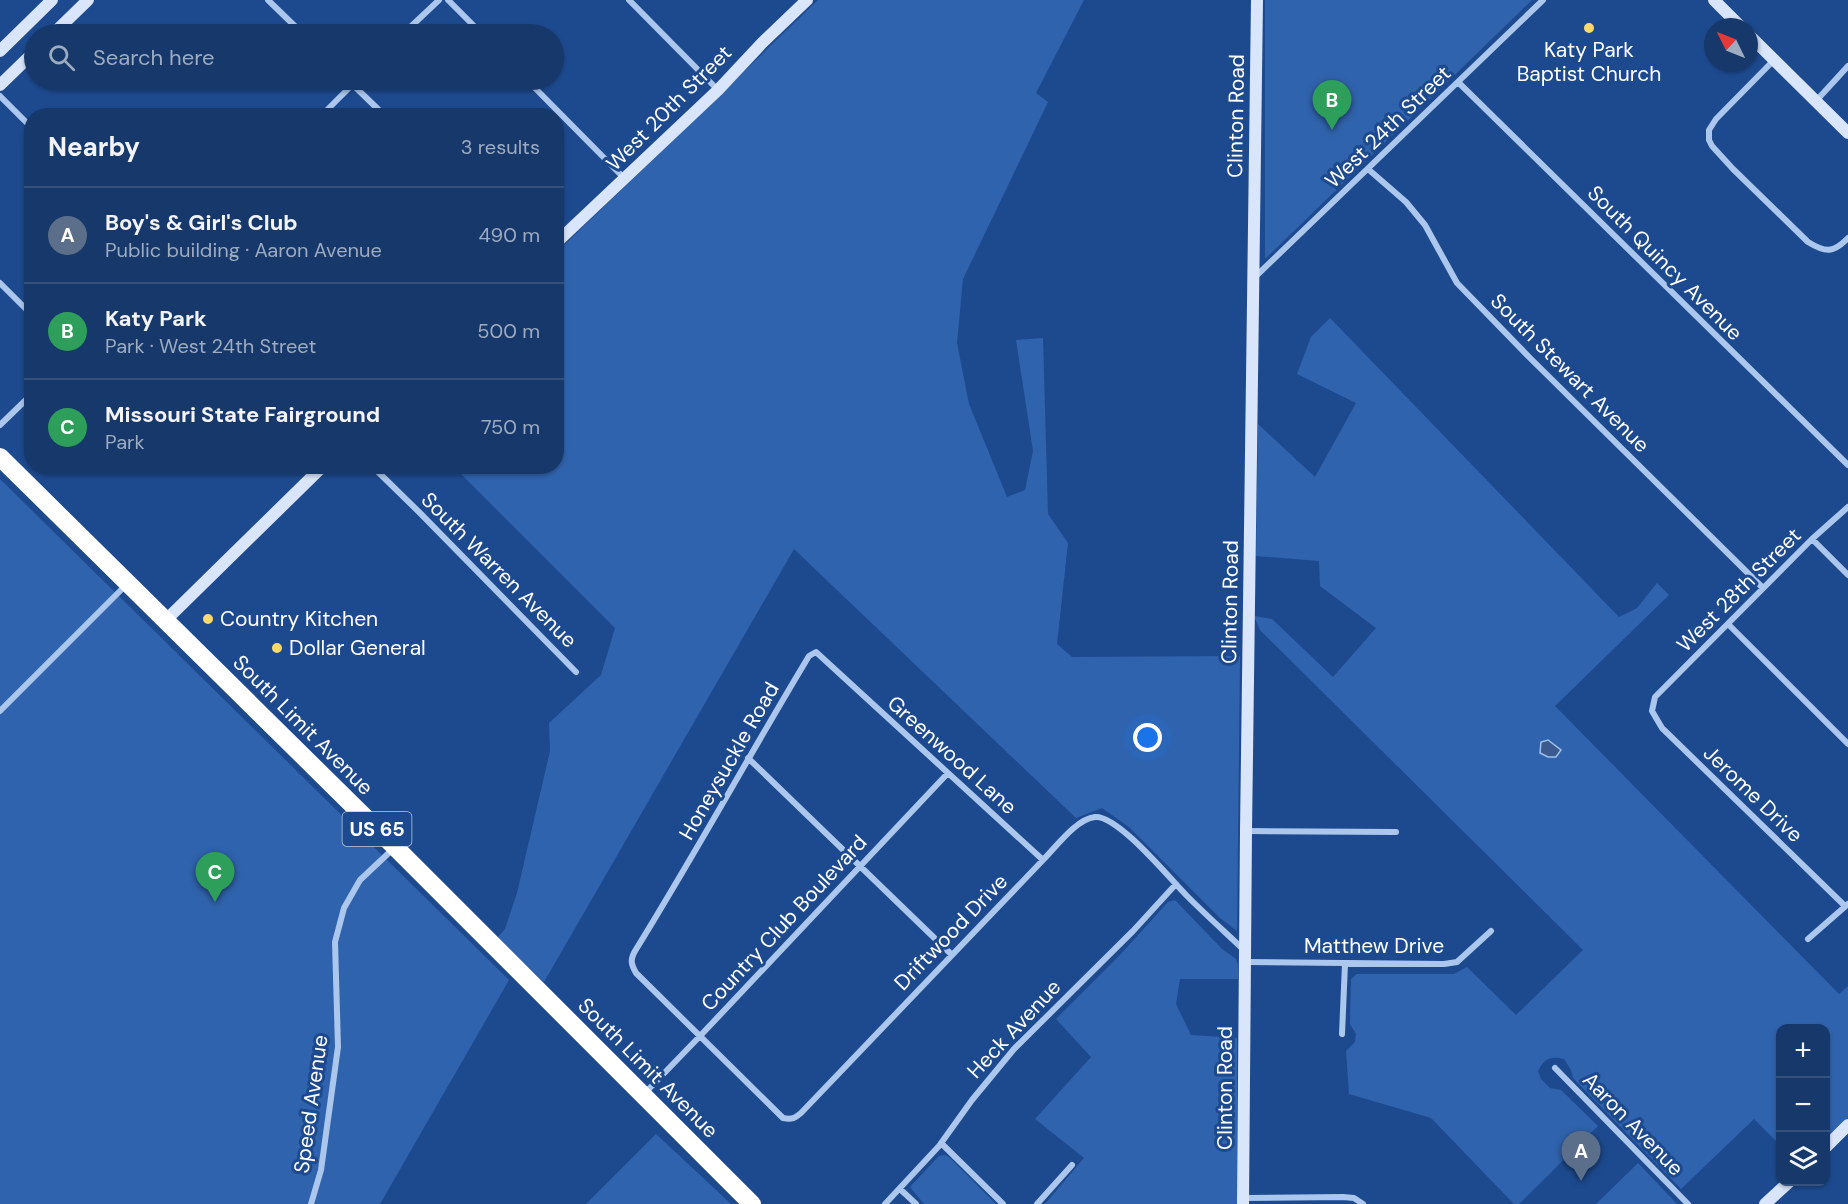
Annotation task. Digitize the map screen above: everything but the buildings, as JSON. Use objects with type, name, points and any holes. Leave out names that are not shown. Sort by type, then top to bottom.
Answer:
[{"type":"highway","name":"South Limit Avenue","points":[[0,457],[752,1204]]},
{"type":"street","points":[[28,24],[52,0]]},
{"type":"street","points":[[63,24],[88,0]]},
{"type":"street","points":[[268,0],[293,24]]},
{"type":"street","points":[[414,24],[439,0]]},
{"type":"street","points":[[448,0],[472,24]]},
{"type":"street","points":[[629,0],[718,90]]},
{"type":"street","name":"West 20th Street","points":[[564,236],[718,90],[807,0]]},
{"type":"street","name":"Clinton Road","points":[[1243,1201],[1257,0]]},
{"type":"street","name":"West 24th Street","points":[[1254,278],[1543,0]]},
{"type":"street","points":[[1714,0],[1732,18]]},
{"type":"street","points":[[0,51],[24,27]]},
{"type":"street","points":[[1758,43],[1848,133]]},
{"type":"street","points":[[1774,60],[1716,119],[1709,130],[1709,140],[1733,169],[1808,242],[1825,250],[1832,250],[1848,238]]},
{"type":"street","points":[[0,85],[24,62]]},
{"type":"street","points":[[1816,101],[1848,66]]},
{"type":"street","name":"South Quincy Avenue","points":[[1459,83],[1848,465]]},
{"type":"street","points":[[328,108],[345,90]]},
{"type":"street","points":[[361,90],[378,108]]},
{"type":"street","points":[[537,90],[555,108]]},
{"type":"street","points":[[0,96],[24,120]]},
{"type":"street","points":[[564,117],[625,179]]},
{"type":"street","name":"South Stewart Avenue","points":[[1368,169],[1406,202],[1425,225],[1457,283],[1763,588]]},
{"type":"street","points":[[0,283],[24,307]]},
{"type":"street","points":[[0,425],[24,402]]},
{"type":"street","points":[[166,620],[315,474]]},
{"type":"street","name":"South Warren Avenue","points":[[380,474],[576,672]]},
{"type":"street","name":"West 28th Street","points":[[1655,697],[1812,539],[1848,507]]},
{"type":"street","points":[[1812,539],[1848,575]]},
{"type":"street","points":[[0,711],[128,584]]},
{"type":"street","points":[[1728,624],[1848,744]]},
{"type":"street","name":"Honeysuckle Road","points":[[701,1035],[636,973],[632,966],[632,958],[812,653],[816,652],[820,655],[840,674]]},
{"type":"street","name":"Greenwood Lane","points":[[840,674],[1043,860]]},
{"type":"street","name":"Jerome Drive","points":[[1655,697],[1652,711],[1662,728],[1847,905]]},
{"type":"street","points":[[748,758],[952,955]]},
{"type":"street","name":"Country Club Boulevard","points":[[643,1094],[948,773]]},
{"type":"street","name":"Driftwood Drive","points":[[701,1035],[783,1118],[795,1118],[1077,825],[1092,817],[1106,819],[1150,856],[1176,884]]},
{"type":"street","points":[[1246,831],[1396,831]]},
{"type":"street","name":"Speed Avenue","points":[[311,1204],[321,1170],[338,1047],[335,942],[344,908],[360,880],[395,847]]},
{"type":"street","points":[[1176,884],[1245,956]]},
{"type":"street","name":"Heck Avenue","points":[[885,1204],[941,1143],[972,1100],[1014,1049],[1133,931],[1176,884]]},
{"type":"street","points":[[1808,939],[1847,905]]},
{"type":"street","name":"Matthew Drive","points":[[1245,956],[1345,964],[1444,964],[1457,962],[1491,931]]},
{"type":"street","points":[[1342,1034],[1345,964]]},
{"type":"street","name":"Aaron Avenue","points":[[1554,1068],[1688,1204]]},
{"type":"street","points":[[1830,1143],[1848,1125]]},
{"type":"street","points":[[941,1143],[1003,1204]]},
{"type":"street","points":[[1037,1204],[1072,1165]]},
{"type":"street","points":[[1765,1204],[1785,1186]]},
{"type":"street","points":[[900,1189],[916,1204]]},
{"type":"street","points":[[1243,1201],[1343,1197],[1354,1198],[1363,1204]]},
{"type":"shaded area","points":[[818,0],[1084,0],[1036,93],[1048,102],[963,279],[957,343],[969,404],[1007,497],[1025,490],[1033,451],[1016,340],[1043,338],[1048,514],[1068,543],[1057,644],[1072,657],[1240,656],[1237,931],[1220,918],[1129,827],[1102,808],[1076,818],[794,549],[544,982],[497,938],[505,929],[517,893],[550,751],[549,723],[601,675],[615,628],[461,474],[564,474],[564,245]]},
{"type":"shaded area","points":[[1265,0],[1532,0],[1265,259]]},
{"type":"shaded area","points":[[1330,318],[1619,617],[1637,608],[1657,583],[1669,595],[1555,706],[1839,994],[1848,986],[1848,1118],[1830,1135],[1830,1024],[1776,1024],[1776,1141],[1754,1119],[1681,1189],[1573,1078],[1564,1059],[1551,1058],[1543,1063],[1538,1071],[1541,1079],[1550,1088],[1561,1090],[1598,1126],[1519,1204],[1514,1204],[1431,1118],[1349,1094],[1346,1051],[1355,1042],[1356,1034],[1350,1024],[1351,979],[1357,974],[1454,974],[1467,967],[1516,1015],[1583,950],[1260,630],[1254,616],[1272,619],[1333,677],[1376,628],[1320,586],[1319,561],[1256,556],[1258,424],[1315,477],[1356,403],[1297,374],[1311,337]]},
{"type":"shaded area","points":[[0,479],[509,980],[380,1204],[0,1204]]},
{"type":"shaded area","points":[[1548,740],[1561,750],[1556,757],[1548,757],[1540,753],[1541,742]]},
{"type":"shaded area","points":[[1175,900],[1222,949],[1236,959],[1238,965],[1238,979],[1180,979],[1176,1004],[1191,1035],[1237,1038],[1237,1204],[1045,1204],[1084,1158],[1035,1119],[1091,1057],[1056,1019],[1119,956],[1168,902]]},
{"type":"shaded area","points":[[656,1134],[731,1204],[586,1204]]},
{"type":"shaded area","points":[[945,1155],[996,1204],[924,1204],[910,1187],[939,1156]]},
{"type":"shaded area","points":[[1638,1163],[1677,1204],[1596,1204]]},
{"type":"place","name":"Katy Park Baptist Church","points":[[1589,28]]},
{"type":"place","name":"Katy Park","points":[[1332,130]]},
{"type":"place","name":"Country Kitchen","points":[[208,619]]},
{"type":"place","name":"Dollar General","points":[[277,648]]},
{"type":"place","name":"Missouri State Fairground","points":[[215,902]]},
{"type":"place","name":"Boy's & Girl's Club","points":[[1581,1181]]}]
